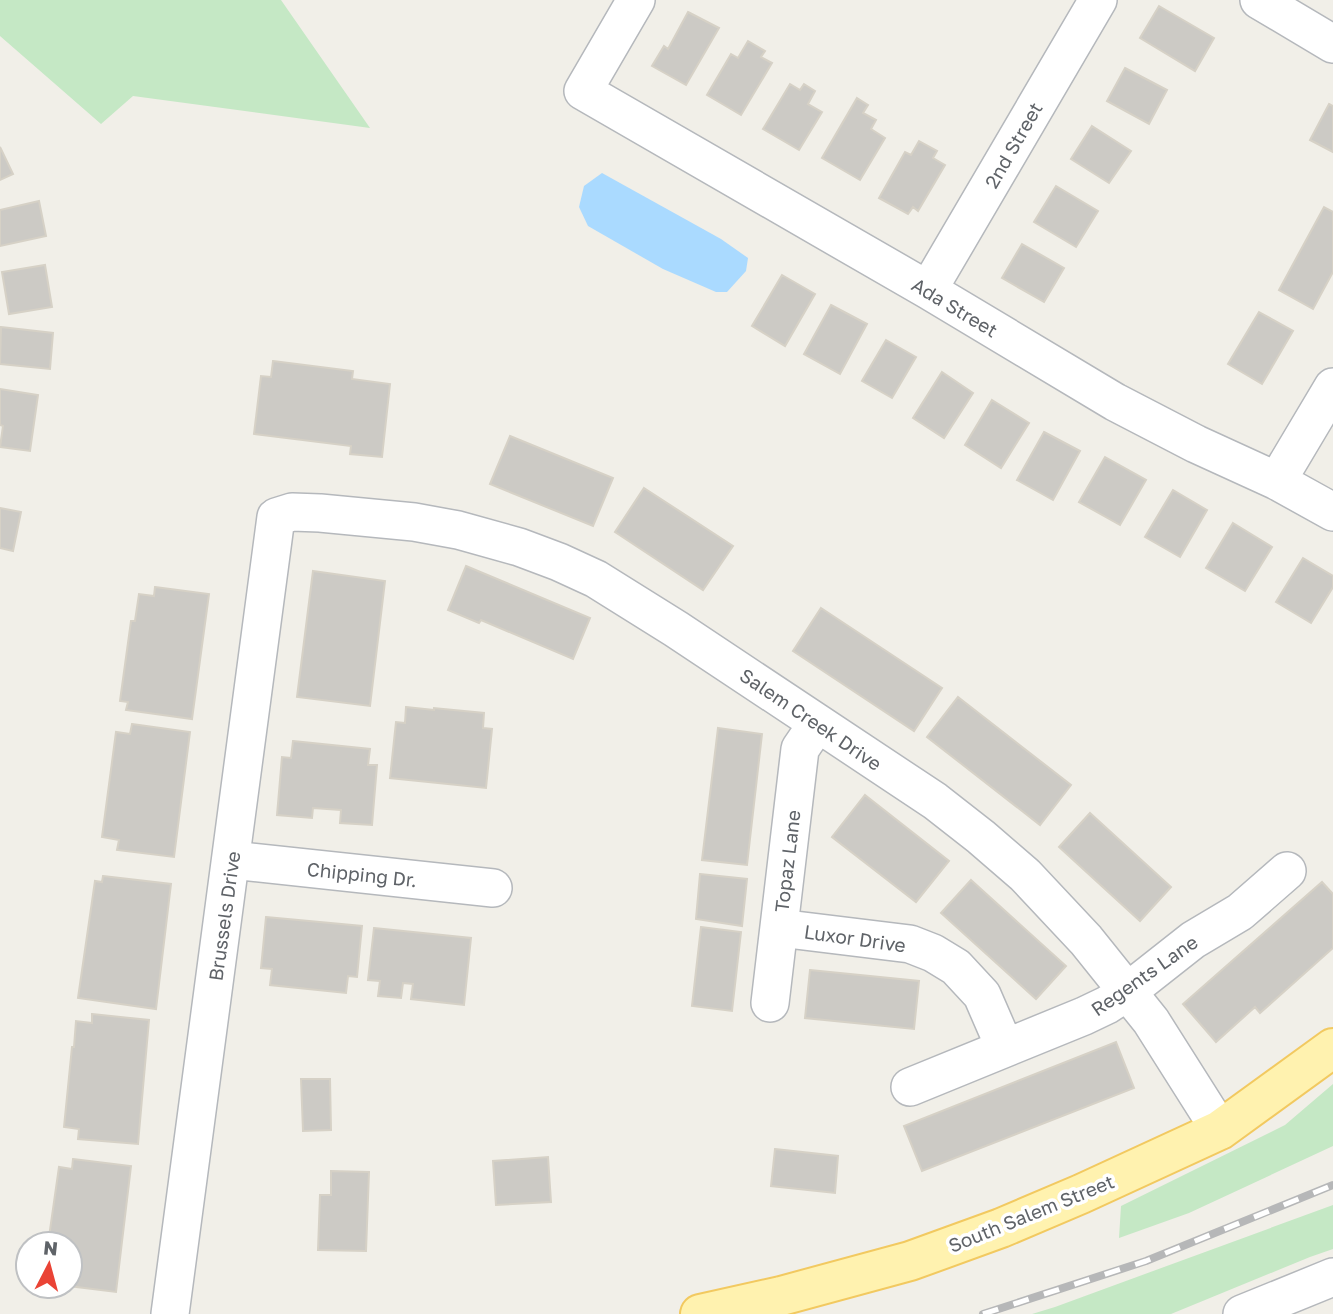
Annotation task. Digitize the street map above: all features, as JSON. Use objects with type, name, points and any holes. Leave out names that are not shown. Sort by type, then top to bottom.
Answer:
[{"type":"main road","name":"South Salem Street","points":[[700,1314],[781,1296],[911,1261],[1001,1228],[1220,1130],[1333,1048]]},
{"type":"street","name":"Ada Street","points":[[636,0],[583,91],[1115,401],[1196,444],[1277,481],[1333,512]]},
{"type":"street","name":"2nd Street","points":[[928,290],[1098,0]]},
{"type":"street","points":[[1259,0],[1333,44]]},
{"type":"street","points":[[1277,481],[1333,387]]},
{"type":"street","name":"Salem Creek Drive","points":[[276,517],[292,512],[320,513],[414,522],[458,530],[519,547],[596,579],[676,629],[935,802],[1025,875],[1086,940],[1151,1021],[1220,1130]]},
{"type":"street","name":"Brussels Drive","points":[[170,1314],[276,517]]},
{"type":"street","name":"Topaz Lane","points":[[770,1003],[800,749],[817,724]]},
{"type":"street","name":"Chipping Dr.","points":[[232,860],[493,888]]},
{"type":"street","name":"Regents Lane","points":[[910,1087],[1107,1005],[1193,940],[1240,912],[1287,871]]},
{"type":"street","name":"Luxor Drive","points":[[779,928],[910,944],[933,953],[956,967],[982,995],[1005,1048]]},
{"type":"street","points":[[1242,1314],[1333,1277]]},
{"type":"green space","points":[[0,0],[281,0],[370,128],[133,96],[101,124],[0,36]]},
{"type":"green space","points":[[1333,1084],[1333,1146],[1189,1213],[1119,1238],[1121,1206],[1285,1125]]},
{"type":"green space","points":[[1333,1205],[1333,1249],[1171,1314],[1032,1314],[1055,1307]]},
{"type":"water","points":[[602,173],[721,239],[748,258],[746,271],[727,292],[716,292],[663,269],[588,226],[579,207],[584,186]]},
{"type":"building","points":[[1159,6],[1214,38],[1195,71],[1140,38]]},
{"type":"building","points":[[688,12],[719,28],[686,85],[652,66],[664,46],[668,49]]},
{"type":"building","points":[[748,41],[765,51],[761,57],[772,63],[741,115],[707,95],[731,54],[738,58]]},
{"type":"building","points":[[1125,68],[1167,90],[1149,124],[1107,101]]},
{"type":"building","points":[[790,84],[800,90],[804,84],[815,91],[808,104],[822,112],[799,150],[763,129]]},
{"type":"building","points":[[857,98],[868,105],[863,113],[876,120],[871,129],[885,138],[860,180],[822,158]]},
{"type":"building","points":[[1329,104],[1333,106],[1333,152],[1310,140]]},
{"type":"building","points":[[1092,126],[1131,151],[1109,183],[1071,159]]},
{"type":"building","points":[[919,141],[937,151],[933,158],[945,165],[918,211],[913,207],[908,214],[879,198],[905,152],[911,155]]},
{"type":"building","points":[[0,147],[13,174],[0,180]]},
{"type":"building","points":[[1056,186],[1098,211],[1076,247],[1034,222]]},
{"type":"building","points":[[39,201],[46,236],[0,246],[0,210]]},
{"type":"building","points":[[1324,207],[1333,212],[1333,272],[1313,309],[1279,290]]},
{"type":"building","points":[[1022,244],[1064,268],[1044,302],[1002,278]]},
{"type":"building","points":[[45,265],[52,307],[9,314],[2,272]]},
{"type":"building","points":[[782,275],[815,294],[785,346],[752,326]]},
{"type":"building","points":[[831,305],[867,324],[840,374],[804,354]]},
{"type":"building","points":[[1259,312],[1293,331],[1262,384],[1228,364]]},
{"type":"building","points":[[1,327],[53,333],[50,369],[0,364]]},
{"type":"building","points":[[886,340],[916,357],[892,398],[862,381]]},
{"type":"building","points":[[273,361],[353,371],[352,379],[390,384],[382,457],[350,454],[351,446],[254,434],[261,376],[271,377]]},
{"type":"building","points":[[942,372],[973,393],[944,438],[913,418]]},
{"type":"building","points":[[0,389],[38,395],[30,451],[0,447],[3,426],[0,425]]},
{"type":"building","points":[[992,400],[1029,423],[1001,468],[965,445]]},
{"type":"building","points":[[1044,432],[1080,451],[1053,500],[1017,480]]},
{"type":"building","points":[[510,436],[613,478],[593,526],[490,484]]},
{"type":"building","points":[[1105,457],[1146,480],[1120,525],[1079,502]]},
{"type":"building","points":[[644,488],[733,546],[703,590],[615,532]]},
{"type":"building","points":[[1173,490],[1207,510],[1180,557],[1145,537]]},
{"type":"building","points":[[0,508],[21,512],[13,551],[0,548]]},
{"type":"building","points":[[1233,523],[1272,547],[1245,591],[1206,568]]},
{"type":"building","points":[[1303,558],[1333,576],[1333,587],[1311,623],[1276,602]]},
{"type":"building","points":[[466,566],[590,618],[573,659],[481,620],[479,623],[448,610]]},
{"type":"building","points":[[313,571],[385,581],[370,706],[297,697]]},
{"type":"building","points":[[155,587],[209,594],[192,719],[126,710],[128,702],[120,701],[131,621],[135,621],[139,594],[154,596]]},
{"type":"building","points":[[821,608],[942,688],[914,731],[793,651]]},
{"type":"building","points":[[958,697],[1071,785],[1040,825],[927,737]]},
{"type":"building","points":[[406,707],[484,713],[483,728],[492,729],[486,788],[390,778],[396,722],[405,723]]},
{"type":"building","points":[[132,724],[190,732],[174,857],[117,850],[119,840],[102,837],[116,732],[130,734]]},
{"type":"building","points":[[718,728],[762,734],[747,865],[702,860]]},
{"type":"building","points":[[293,741],[370,749],[368,765],[377,765],[372,825],[340,823],[341,810],[313,808],[312,818],[277,815],[282,757],[291,758]]},
{"type":"building","points":[[865,795],[949,861],[916,902],[832,837]]},
{"type":"building","points":[[1090,813],[1171,887],[1140,921],[1059,847]]},
{"type":"building","points":[[700,874],[747,879],[742,926],[696,919]]},
{"type":"building","points":[[103,876],[171,884],[156,1009],[78,998],[95,881],[102,882]]},
{"type":"building","points":[[971,880],[1066,966],[1036,999],[941,913]]},
{"type":"building","points":[[1322,882],[1333,894],[1333,948],[1260,1013],[1255,1007],[1216,1042],[1183,1004]]},
{"type":"building","points":[[266,917],[362,926],[357,977],[348,976],[346,993],[270,985],[272,969],[261,968]]},
{"type":"building","points":[[701,927],[741,932],[732,1011],[692,1006]]},
{"type":"building","points":[[374,928],[471,938],[464,1005],[411,999],[413,984],[403,983],[401,998],[378,996],[380,981],[368,980]]},
{"type":"building","points":[[810,970],[919,981],[914,1029],[805,1018]]},
{"type":"building","points":[[92,1014],[149,1020],[138,1144],[78,1139],[79,1129],[64,1127],[76,1021],[92,1023]]},
{"type":"building","points":[[1116,1042],[1134,1088],[922,1171],[904,1126]]},
{"type":"building","points":[[301,1079],[330,1079],[331,1130],[303,1131]]},
{"type":"building","points":[[775,1149],[838,1156],[835,1193],[771,1186]]},
{"type":"building","points":[[548,1157],[551,1202],[496,1205],[493,1161]]},
{"type":"building","points":[[73,1159],[131,1166],[116,1292],[84,1288],[84,1230],[50,1230],[59,1167],[72,1169]]},
{"type":"building","points":[[331,1171],[369,1172],[366,1251],[318,1250],[320,1195],[331,1195]]},
{"type":"railway","points":[[983,1314],[1146,1261],[1333,1185]]}]
